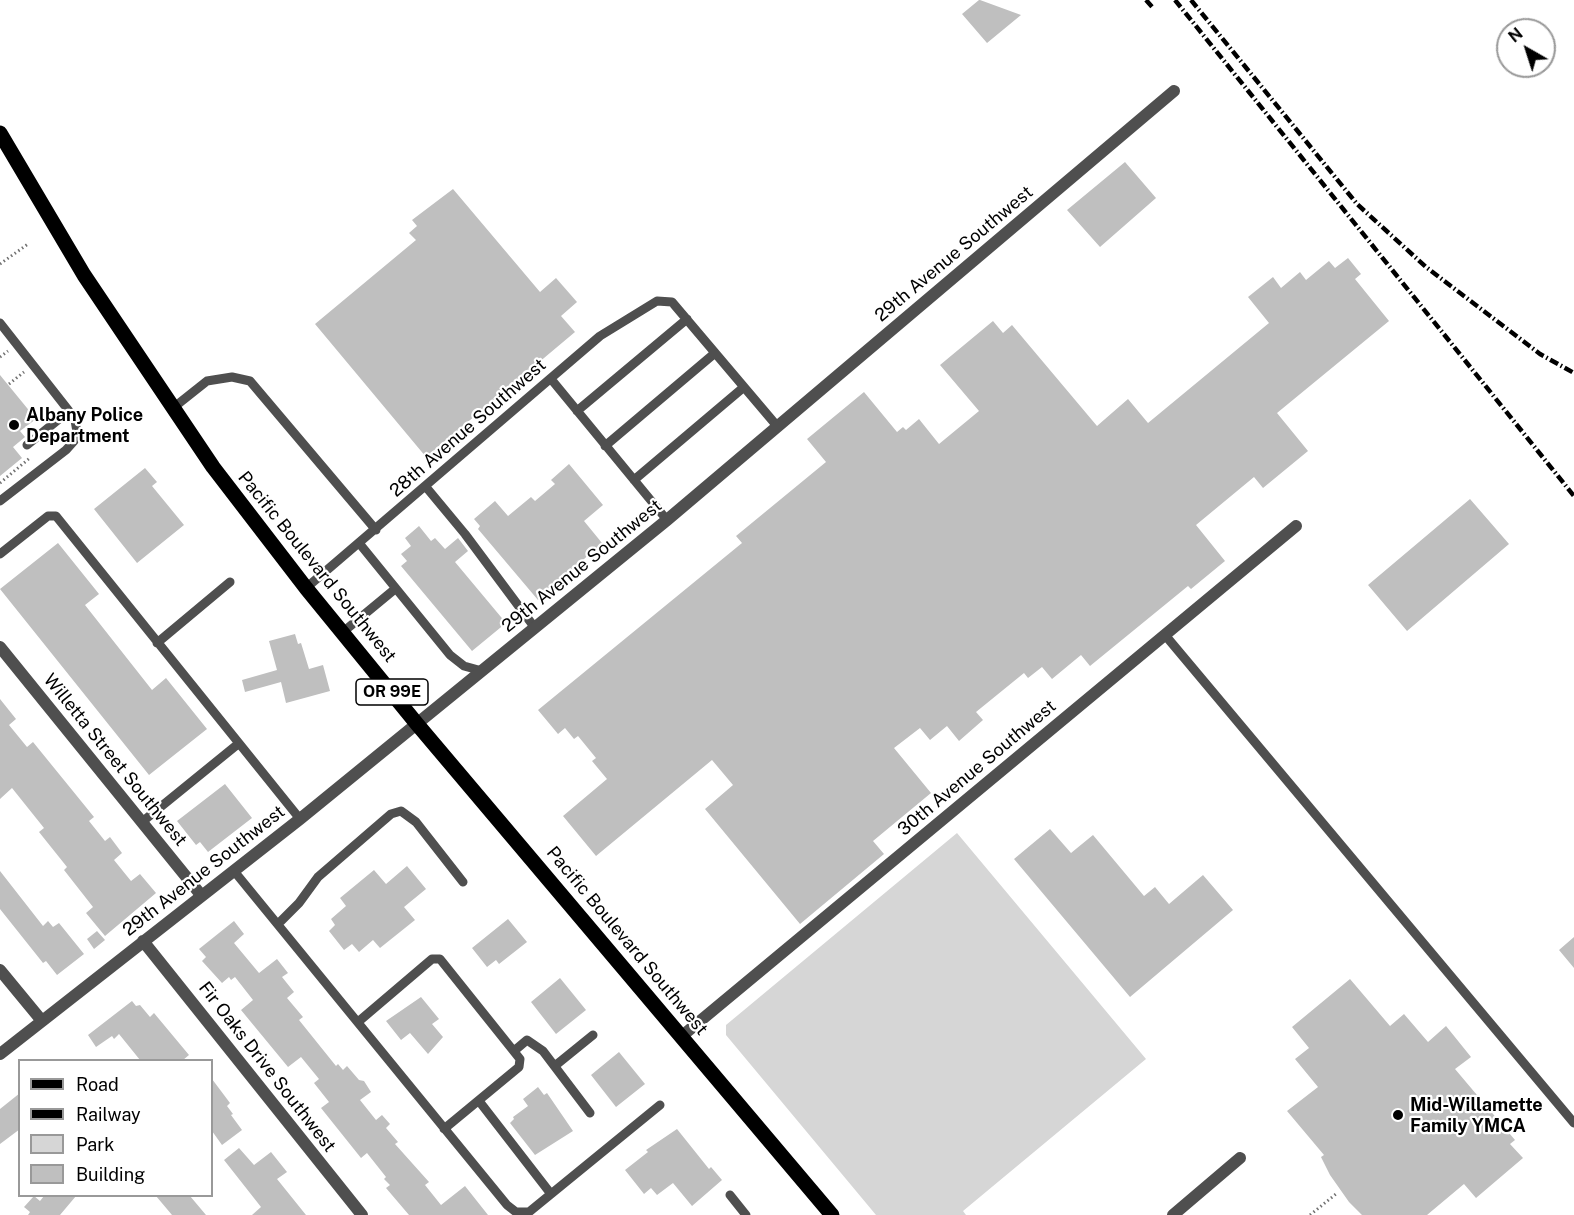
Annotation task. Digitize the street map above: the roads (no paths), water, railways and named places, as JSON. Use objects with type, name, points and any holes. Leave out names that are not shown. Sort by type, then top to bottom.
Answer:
[{"type":"main road","name":"Pacific Boulevard Southwest","points":[[0,133],[84,275],[173,408],[213,467],[306,588],[417,724],[832,1215]]},
{"type":"street","name":"29th Avenue Southwest","points":[[0,1054],[300,819],[667,520],[1174,91]]},
{"type":"street","name":"30th Avenue Southwest","points":[[682,1036],[1296,526]]},
{"type":"street","name":"Willetta Street Southwest","points":[[0,647],[201,895]]},
{"type":"street","name":"Fir Oaks Drive Southwest","points":[[143,940],[362,1215]]},
{"type":"street","points":[[0,970],[42,1021]]},
{"type":"street","points":[[1173,1215],[1240,1158]]},
{"type":"lane","name":"28th Avenue Southwest","points":[[306,588],[600,336],[657,301],[672,302],[687,319]]},
{"type":"lane","points":[[577,411],[687,319],[777,426]]},
{"type":"lane","points":[[0,323],[69,411],[75,420],[78,432],[74,441],[0,501]]},
{"type":"lane","points":[[605,446],[715,353]]},
{"type":"lane","points":[[173,408],[207,381],[232,377],[250,381],[376,530]]},
{"type":"lane","points":[[551,379],[667,520]]},
{"type":"lane","points":[[634,480],[744,387]]},
{"type":"lane","points":[[27,445],[69,411]]},
{"type":"lane","points":[[426,487],[465,534],[535,628]]},
{"type":"lane","points":[[0,554],[48,516],[56,516],[300,819]]},
{"type":"lane","points":[[359,543],[450,655],[464,666],[482,671]]},
{"type":"lane","points":[[157,643],[230,582]]},
{"type":"lane","points":[[343,632],[395,589]]},
{"type":"lane","points":[[1165,635],[1574,1123]]},
{"type":"lane","points":[[142,822],[238,744]]},
{"type":"lane","points":[[278,924],[299,903],[318,877],[391,814],[401,811],[416,822],[463,882]]},
{"type":"lane","points":[[234,871],[444,1129],[507,1205],[516,1212],[529,1212],[660,1105]]},
{"type":"lane","points":[[358,1022],[432,959],[440,959],[520,1059],[519,1067],[444,1129]]},
{"type":"lane","points":[[556,1065],[593,1035]]},
{"type":"lane","points":[[514,1052],[527,1040],[543,1050],[556,1065],[566,1084],[590,1113]]},
{"type":"lane","points":[[479,1101],[551,1194]]},
{"type":"lane","points":[[729,1195],[746,1215]]},
{"type":"railway","points":[[1146,0],[1154,9]]},
{"type":"railway","points":[[1175,0],[1574,496]]},
{"type":"railway","points":[[1191,0],[1357,204],[1426,267],[1540,354],[1574,373]]},
{"type":"place","name":"Albany Police Department","points":[[14,425]]},
{"type":"place","name":"Mid-Willamette Family YMCA","points":[[1398,1115]]}]
